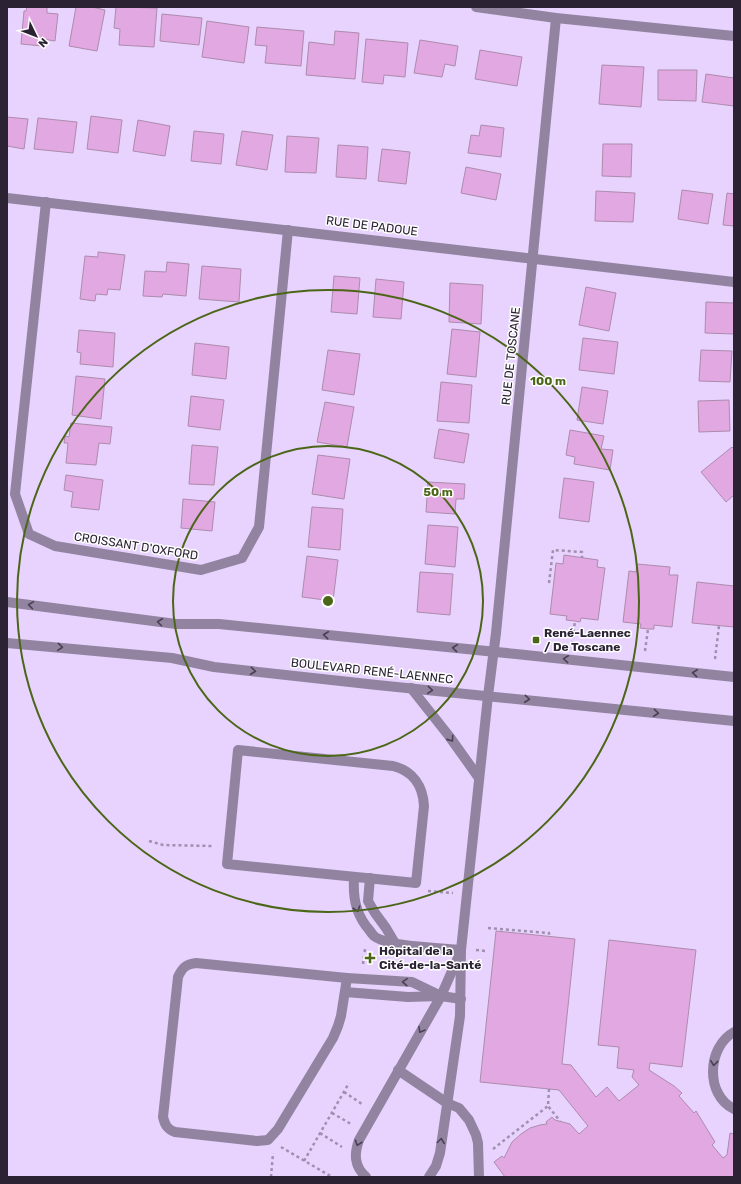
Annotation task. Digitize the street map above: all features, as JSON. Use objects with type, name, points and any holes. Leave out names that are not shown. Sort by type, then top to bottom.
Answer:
[{"type":"street","points":[[476,7],[556,18],[734,36]]},
{"type":"street","name":"RUE DE TOSCANE","points":[[461,950],[494,652],[556,18]]},
{"type":"street","name":"RUE DE PADOUE","points":[[7,198],[734,282]]},
{"type":"street","name":"CROISSANT D'OXFORD","points":[[46,202],[15,494],[29,534],[55,546],[201,570],[242,558],[259,527],[288,230]]},
{"type":"street","points":[[7,602],[176,624],[220,624],[734,678]]},
{"type":"street","name":"BOULEVARD RENÉ-LAENNEC","points":[[7,643],[172,658],[214,667],[734,721]]},
{"type":"street","points":[[411,688],[449,736],[479,778]]},
{"type":"street","points":[[238,750],[393,766],[402,768],[409,772],[417,781],[424,797],[416,883],[370,878],[227,864],[238,750]]},
{"type":"street","points":[[354,877],[354,896],[356,908],[359,915],[374,936],[396,944],[461,950]]},
{"type":"street","points":[[370,878],[368,901],[396,944]]},
{"type":"street","points":[[366,1177],[357,1164],[355,1156],[359,1140],[441,996],[461,950]]},
{"type":"street","points":[[429,1177],[436,1166],[440,1153],[460,1016],[461,950]]},
{"type":"street","points":[[346,978],[342,1016],[333,1038],[278,1129],[268,1140],[257,1142],[175,1132],[167,1127],[163,1117],[178,977],[186,966],[196,963],[346,978],[412,982],[441,996]]},
{"type":"street","points":[[344,992],[408,997],[441,996],[461,999]]},
{"type":"street","points":[[734,1032],[720,1044],[715,1055],[713,1067],[714,1081],[718,1093],[725,1103],[734,1109]]},
{"type":"street","points":[[398,1070],[447,1103],[459,1108],[469,1120],[478,1143],[479,1177]]},
{"type":"path","points":[[548,583],[553,550],[582,552],[582,558]]},
{"type":"path","points":[[572,644],[575,621]]},
{"type":"path","points":[[715,659],[719,626]]},
{"type":"path","points":[[645,651],[648,629]]},
{"type":"path","points":[[149,841],[163,845],[199,846]]},
{"type":"path","points":[[488,928],[549,933],[549,936]]},
{"type":"path","points":[[304,1161],[349,1083]]},
{"type":"path","points":[[549,1089],[548,1106],[560,1121]]},
{"type":"path","points":[[344,1092],[375,1112]]},
{"type":"path","points":[[489,1153],[548,1106]]},
{"type":"path","points":[[332,1113],[363,1132]]},
{"type":"path","points":[[320,1133],[355,1156]]},
{"type":"path","points":[[279,1146],[332,1177]]},
{"type":"path","points":[[271,1177],[274,1151]]},
{"type":"building","points":[[27,7],[47,7],[47,13],[58,14],[55,41],[43,39],[42,46],[21,44],[24,11],[26,11]]},
{"type":"building","points":[[76,7],[92,7],[105,10],[97,51],[69,46]]},
{"type":"building","points":[[116,7],[157,8],[154,47],[119,45],[120,29],[114,28]]},
{"type":"building","points":[[162,14],[202,18],[199,45],[160,41]]},
{"type":"building","points":[[207,21],[249,27],[244,63],[202,57]]},
{"type":"building","points":[[257,27],[304,31],[301,66],[265,63],[267,46],[255,45]]},
{"type":"building","points":[[335,31],[359,33],[355,79],[306,75],[309,42],[334,45]]},
{"type":"building","points":[[366,39],[408,43],[405,77],[384,75],[383,84],[362,82]]},
{"type":"building","points":[[420,40],[458,46],[455,66],[445,64],[442,77],[414,73]]},
{"type":"building","points":[[480,50],[522,57],[517,86],[475,79]]},
{"type":"building","points":[[602,65],[644,67],[641,107],[599,104]]},
{"type":"building","points":[[658,70],[697,70],[696,101],[658,100]]},
{"type":"building","points":[[706,74],[734,78],[734,106],[702,102]]},
{"type":"building","points":[[91,116],[122,120],[118,153],[87,149]]},
{"type":"building","points":[[7,117],[28,119],[24,149],[7,146]]},
{"type":"building","points":[[38,118],[77,122],[73,153],[34,149]]},
{"type":"building","points":[[138,120],[170,126],[165,156],[133,151]]},
{"type":"building","points":[[481,125],[504,128],[501,157],[468,153],[471,135],[479,136]]},
{"type":"building","points":[[194,131],[224,134],[221,164],[191,161]]},
{"type":"building","points":[[242,131],[273,135],[267,170],[236,165]]},
{"type":"building","points":[[287,136],[319,138],[316,173],[285,172]]},
{"type":"building","points":[[603,144],[632,144],[631,177],[602,176]]},
{"type":"building","points":[[338,145],[368,147],[366,179],[336,177]]},
{"type":"building","points":[[382,149],[410,152],[406,184],[378,181]]},
{"type":"building","points":[[466,167],[501,174],[496,200],[461,193]]},
{"type":"building","points":[[682,190],[713,194],[708,224],[678,219]]},
{"type":"building","points":[[596,191],[635,193],[633,222],[595,221]]},
{"type":"building","points":[[727,193],[734,194],[734,226],[723,225]]},
{"type":"building","points":[[98,252],[125,255],[120,290],[108,289],[107,295],[96,294],[95,301],[80,299],[85,256],[98,257]]},
{"type":"building","points":[[167,262],[189,264],[186,296],[163,294],[162,297],[143,296],[145,271],[166,272]]},
{"type":"building","points":[[202,266],[241,269],[239,302],[199,299]]},
{"type":"building","points":[[334,276],[360,278],[357,314],[331,312]]},
{"type":"building","points":[[376,279],[404,282],[401,319],[373,317]]},
{"type":"building","points":[[450,283],[483,285],[481,324],[449,322]]},
{"type":"building","points":[[586,287],[616,293],[609,331],[579,325]]},
{"type":"building","points":[[706,302],[734,303],[734,334],[705,333]]},
{"type":"building","points":[[452,329],[480,332],[476,377],[447,374]]},
{"type":"building","points":[[79,330],[115,333],[113,367],[80,364],[81,353],[77,352]]},
{"type":"building","points":[[583,338],[618,342],[614,374],[579,370]]},
{"type":"building","points":[[195,343],[229,347],[226,379],[192,375]]},
{"type":"building","points":[[328,350],[360,354],[354,395],[322,390]]},
{"type":"building","points":[[701,350],[732,351],[730,382],[699,381]]},
{"type":"building","points":[[76,376],[105,379],[101,419],[72,415]]},
{"type":"building","points":[[441,382],[472,385],[469,423],[437,421]]},
{"type":"building","points":[[582,387],[608,391],[603,424],[577,420]]},
{"type":"building","points":[[191,396],[224,400],[220,430],[188,426]]},
{"type":"building","points":[[729,400],[730,431],[699,432],[698,401]]},
{"type":"building","points":[[325,402],[354,407],[347,447],[317,442]]},
{"type":"building","points":[[71,423],[112,427],[110,444],[99,443],[96,465],[66,463],[68,443],[64,443],[65,436],[69,437]]},
{"type":"building","points":[[439,429],[469,434],[464,463],[434,458]]},
{"type":"building","points":[[570,430],[604,436],[601,449],[613,450],[610,470],[574,464],[575,457],[566,455]]},
{"type":"building","points":[[192,445],[218,447],[214,485],[189,484]]},
{"type":"building","points":[[732,447],[734,449],[734,495],[726,502],[701,472]]},
{"type":"building","points":[[318,455],[350,459],[344,499],[312,494]]},
{"type":"building","points":[[66,475],[103,480],[99,510],[71,507],[73,492],[64,490]]},
{"type":"building","points":[[564,478],[594,482],[589,522],[559,518]]},
{"type":"building","points":[[428,482],[465,484],[464,499],[456,499],[455,514],[426,512]]},
{"type":"building","points":[[183,499],[215,502],[212,531],[181,528]]},
{"type":"building","points":[[312,507],[343,509],[340,550],[308,547]]},
{"type":"building","points":[[428,525],[458,527],[455,567],[425,564]]},
{"type":"building","points":[[564,555],[598,560],[597,567],[605,568],[598,620],[581,618],[580,622],[566,620],[567,616],[550,614],[556,563],[563,564]]},
{"type":"building","points":[[307,556],[338,560],[333,601],[302,597]]},
{"type":"building","points":[[637,564],[670,567],[669,575],[678,575],[672,627],[654,625],[654,629],[648,629],[640,628],[641,624],[623,622],[629,571],[636,572]]},
{"type":"building","points":[[420,572],[453,574],[450,615],[417,612]]},
{"type":"building","points":[[697,582],[734,586],[734,627],[692,623]]},
{"type":"building","points":[[496,931],[575,939],[562,1064],[571,1065],[596,1097],[607,1087],[619,1101],[639,1085],[632,1077],[634,1070],[617,1068],[619,1047],[598,1045],[609,940],[696,950],[682,1067],[650,1063],[649,1070],[682,1093],[679,1096],[694,1113],[696,1111],[715,1142],[712,1145],[723,1158],[727,1155],[730,1133],[734,1134],[734,1177],[505,1177],[494,1162],[502,1156],[504,1158],[512,1142],[530,1128],[547,1124],[546,1122],[552,1117],[555,1120],[570,1124],[579,1134],[588,1126],[559,1090],[480,1082]]},
{"type":"place","name":"René-Laennec / De Toscane","points":[[536,640]]},
{"type":"place","name":"Hôpital de la Cité-de-la-Santé","points":[[370,958]]}]
